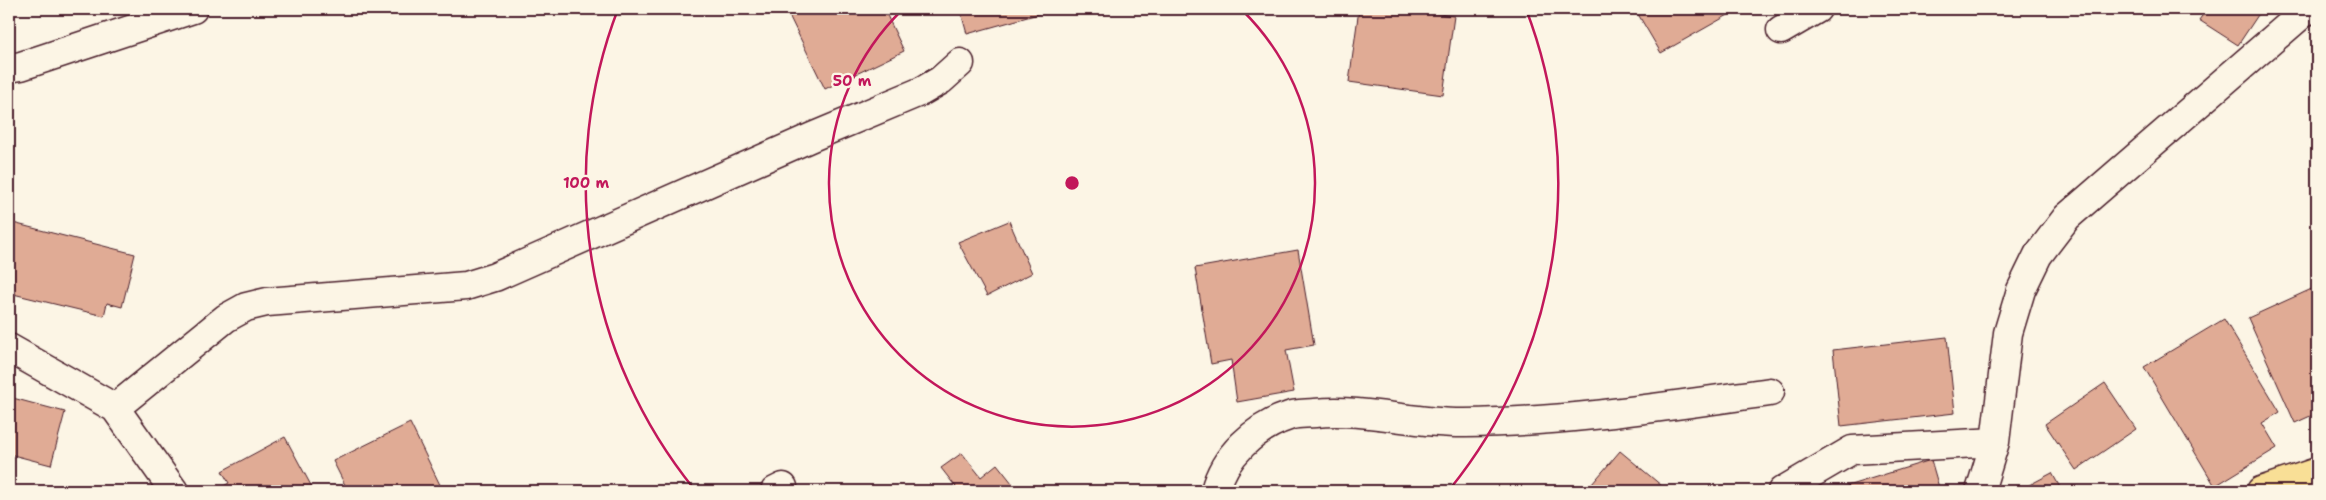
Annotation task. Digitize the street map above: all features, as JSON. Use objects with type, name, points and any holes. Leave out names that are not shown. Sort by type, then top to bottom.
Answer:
[{"type":"main road","points":[[2261,491],[2317,472]]},
{"type":"street","points":[[9,68],[21,66],[193,9]]},
{"type":"street","points":[[1781,30],[1817,9]]},
{"type":"street","points":[[1980,491],[1995,442],[2008,333],[2022,290],[2038,255],[2067,217],[2308,9]]},
{"type":"street","points":[[115,408],[226,318],[246,307],[267,302],[466,286],[495,278],[812,137],[922,91],[941,80],[960,63]]},
{"type":"street","points":[[9,348],[115,408],[174,491]]},
{"type":"street","points":[[1215,491],[1218,481],[1239,448],[1262,427],[1290,415],[1342,410],[1463,423],[1520,422],[1587,416],[1770,392]]},
{"type":"street","points":[[1782,491],[1852,450],[1995,442]]},
{"type":"building","points":[[786,9],[884,9],[904,51],[825,89]]},
{"type":"building","points":[[960,9],[1056,9],[967,34]]},
{"type":"building","points":[[1359,9],[1400,9],[1454,16],[1443,95],[1349,82]]},
{"type":"building","points":[[1635,9],[1727,9],[1730,14],[1661,53]]},
{"type":"building","points":[[2207,9],[2262,9],[2238,45],[2199,20]]},
{"type":"building","points":[[1009,221],[1032,273],[987,296],[958,242]]},
{"type":"building","points":[[9,222],[135,254],[122,307],[107,303],[104,316],[9,293]]},
{"type":"building","points":[[1298,250],[1314,345],[1286,350],[1294,392],[1237,402],[1231,360],[1211,364],[1195,268]]},
{"type":"building","points":[[2316,287],[2317,413],[2295,423],[2248,318]]},
{"type":"building","points":[[2224,319],[2280,412],[2262,423],[2277,448],[2215,486],[2144,367]]},
{"type":"building","points":[[1947,337],[1955,413],[1841,426],[1833,350]]},
{"type":"building","points":[[2105,383],[2136,429],[2076,470],[2045,424]]},
{"type":"building","points":[[9,397],[65,412],[51,465],[9,454]]},
{"type":"building","points":[[410,423],[443,491],[348,491],[333,461]]},
{"type":"building","points":[[285,437],[314,491],[222,491],[220,488],[229,483],[222,471]]},
{"type":"building","points":[[1620,451],[1668,491],[1586,491]]},
{"type":"building","points":[[962,453],[981,477],[997,464],[1016,488],[1013,491],[959,491],[941,468]]},
{"type":"building","points":[[1931,460],[1940,491],[1831,491]]},
{"type":"building","points":[[2052,473],[2062,491],[2018,491]]}]
